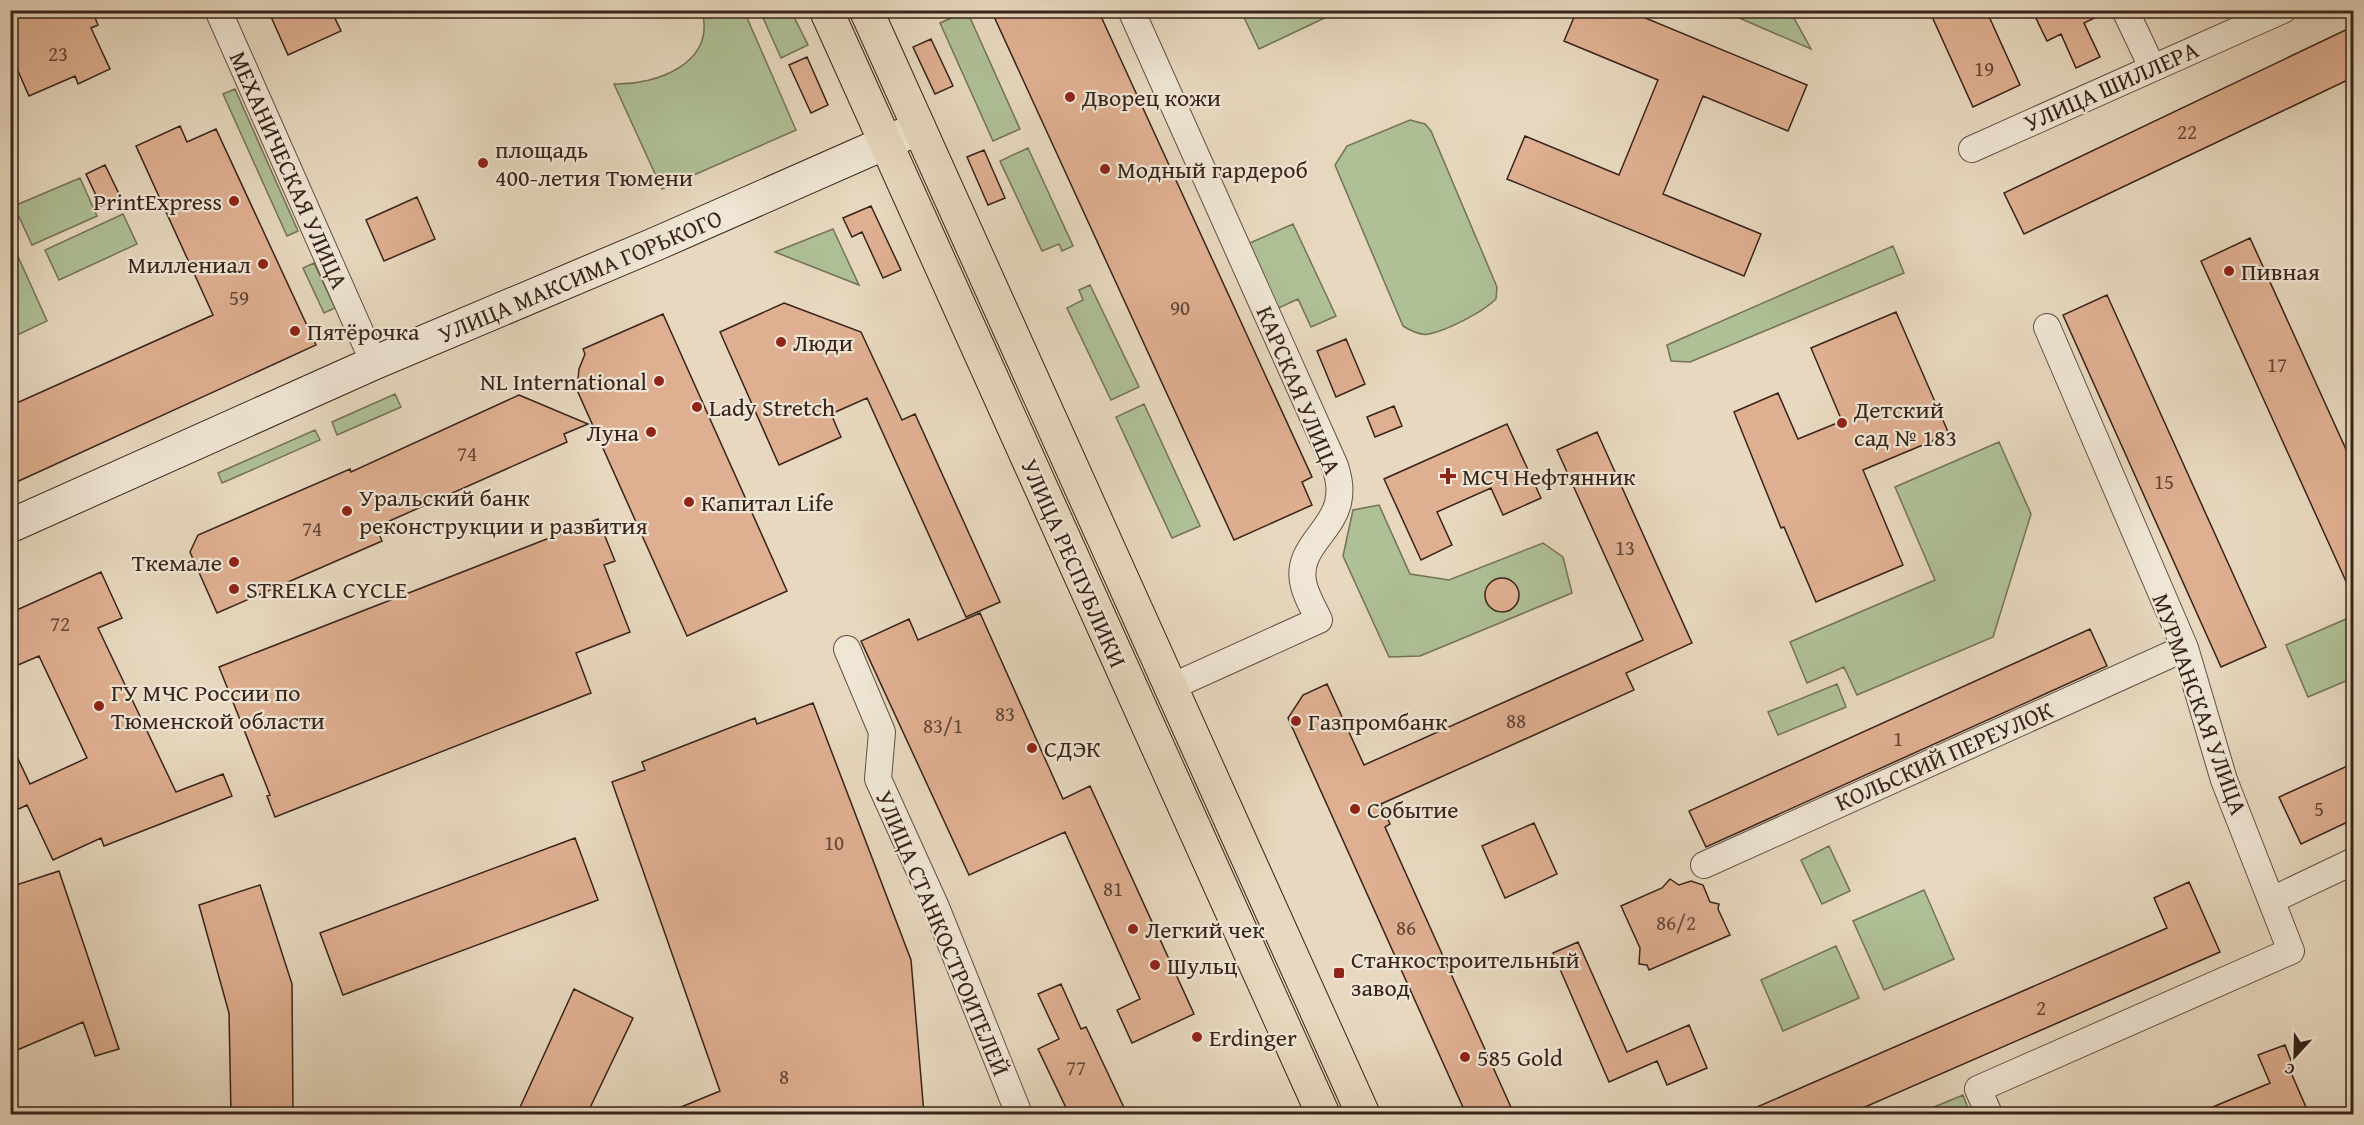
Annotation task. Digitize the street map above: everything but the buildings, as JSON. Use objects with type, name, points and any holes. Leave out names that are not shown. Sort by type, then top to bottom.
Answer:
[{"type":"main road","name":"УЛИЦА РЕСПУБЛИКИ","points":[[826,10],[1323,1114]]},
{"type":"main road","name":"УЛИЦА РЕСПУБЛИКИ","points":[[866,10],[1363,1114]]},
{"type":"street","name":"МЕХАНИЧЕСКАЯ УЛИЦА","points":[[218,10],[374,363]]},
{"type":"street","name":"КАРСКАЯ УЛИЦА","points":[[1131,10],[1330,455],[1341,487],[1338,506],[1311,545],[1303,563],[1303,585],[1319,620],[1171,687]]},
{"type":"street","points":[[2125,10],[2152,67]]},
{"type":"street","name":"УЛИЦА ШИЛЛЕРА","points":[[1972,149],[2283,10]]},
{"type":"street","name":"УЛИЦА МАКСИМА ГОРЬКОГО","points":[[10,526],[374,363],[919,128]]},
{"type":"street","name":"МУРМАНСКАЯ УЛИЦА","points":[[1989,1114],[1978,1089],[2291,951],[2224,780],[2185,648],[2047,327]]},
{"type":"street","name":"КОЛЬСКИЙ ПЕРЕУЛОК","points":[[1704,865],[2185,648]]},
{"type":"street","name":"УЛИЦА СТАНКОСТРОИТЕЛЕЙ","points":[[847,649],[882,732],[879,779],[936,907],[1019,1114]]},
{"type":"street","points":[[2272,900],[2354,861]]},
{"type":"green space","points":[[1332,10],[1333,14],[1259,49],[1241,11]]},
{"type":"green space","points":[[702,11],[744,11],[796,130],[662,189],[614,84],[647,80],[679,68],[691,58],[700,45],[704,29]]},
{"type":"green space","points":[[760,11],[791,11],[808,45],[781,58]]},
{"type":"green space","points":[[967,11],[1020,129],[993,141],[940,23]]},
{"type":"green space","points":[[1723,11],[1790,11],[1811,49]]},
{"type":"green space","points":[[235,89],[298,231],[287,236],[223,94]]},
{"type":"green space","points":[[1410,120],[1425,124],[1431,131],[1497,287],[1496,299],[1474,315],[1455,325],[1426,334],[1416,333],[1403,326],[1335,165],[1347,146]]},
{"type":"green space","points":[[1028,148],[1073,246],[1062,251],[1059,244],[1042,251],[1000,161]]},
{"type":"green space","points":[[80,178],[97,216],[32,245],[14,206]]},
{"type":"green space","points":[[123,214],[137,244],[59,280],[45,250]]},
{"type":"green space","points":[[1293,224],[1336,316],[1311,327],[1298,299],[1270,312],[1241,247]]},
{"type":"green space","points":[[833,229],[859,285],[775,252]]},
{"type":"green space","points":[[1893,246],[1904,273],[1690,362],[1671,361],[1667,345]]},
{"type":"green space","points":[[16,252],[47,321],[11,338],[11,255]]},
{"type":"green space","points":[[314,263],[335,308],[324,313],[303,268]]},
{"type":"green space","points":[[1090,285],[1139,387],[1111,400],[1067,308],[1083,300],[1079,290]]},
{"type":"green space","points":[[395,394],[401,407],[337,435],[332,422]]},
{"type":"green space","points":[[1144,404],[1200,526],[1172,538],[1116,417]]},
{"type":"green space","points":[[315,430],[320,440],[222,483],[218,473]]},
{"type":"green space","points":[[1999,442],[2031,514],[1993,637],[1857,695],[1844,667],[1807,683],[1790,642],[1935,580],[1895,487]]},
{"type":"green space","points":[[1379,505],[1410,574],[1449,580],[1543,543],[1563,557],[1572,593],[1420,656],[1389,657],[1343,556],[1353,510]]},
{"type":"green space","points":[[2353,616],[2353,678],[2308,697],[2286,645]]},
{"type":"green space","points":[[1837,684],[1846,707],[1778,735],[1768,712]]},
{"type":"green space","points":[[1829,846],[1850,891],[1822,904],[1801,860]]},
{"type":"green space","points":[[1924,890],[1954,959],[1884,990],[1853,921]]},
{"type":"green space","points":[[1836,946],[1859,998],[1783,1031],[1761,980]]},
{"type":"green space","points":[[1963,1095],[1970,1114],[1917,1114]]},
{"type":"place","name":"Дворец кожи","points":[[1070,97]]},
{"type":"place","name":"площадь 400-летия Тюмени","points":[[483,163]]},
{"type":"place","name":"Модный гардероб","points":[[1105,169]]},
{"type":"place","name":"PrintExpress","points":[[234,201]]},
{"type":"place","name":"Миллениал","points":[[263,264]]},
{"type":"place","name":"Пивная","points":[[2229,271]]},
{"type":"place","name":"Пятёрочка","points":[[295,331]]},
{"type":"place","name":"Люди","points":[[781,342]]},
{"type":"place","name":"NL International","points":[[659,381]]},
{"type":"place","name":"Lady Stretch","points":[[697,407]]},
{"type":"place","name":"Детский сад № 183","points":[[1842,423]]},
{"type":"place","name":"Луна","points":[[651,432]]},
{"type":"place","name":"МСЧ Нефтянник","points":[[1448,476]]},
{"type":"place","name":"Капитал Life","points":[[689,502]]},
{"type":"place","name":"Уральский банк реконструкции и развития","points":[[347,511]]},
{"type":"place","name":"Ткемале","points":[[234,562]]},
{"type":"place","name":"STRELKA CYCLE","points":[[234,589]]},
{"type":"place","name":"ГУ МЧС России по Тюменской области","points":[[99,706]]},
{"type":"place","name":"Газпромбанк","points":[[1296,721]]},
{"type":"place","name":"СДЭК","points":[[1032,748]]},
{"type":"place","name":"Событие","points":[[1355,809]]},
{"type":"place","name":"Легкий чек","points":[[1133,929]]},
{"type":"place","name":"Шульц","points":[[1155,965]]},
{"type":"place","name":"Станкостроительный завод","points":[[1339,973]]},
{"type":"place","name":"Erdinger","points":[[1197,1037]]},
{"type":"place","name":"585 Gold","points":[[1465,1057]]}]
